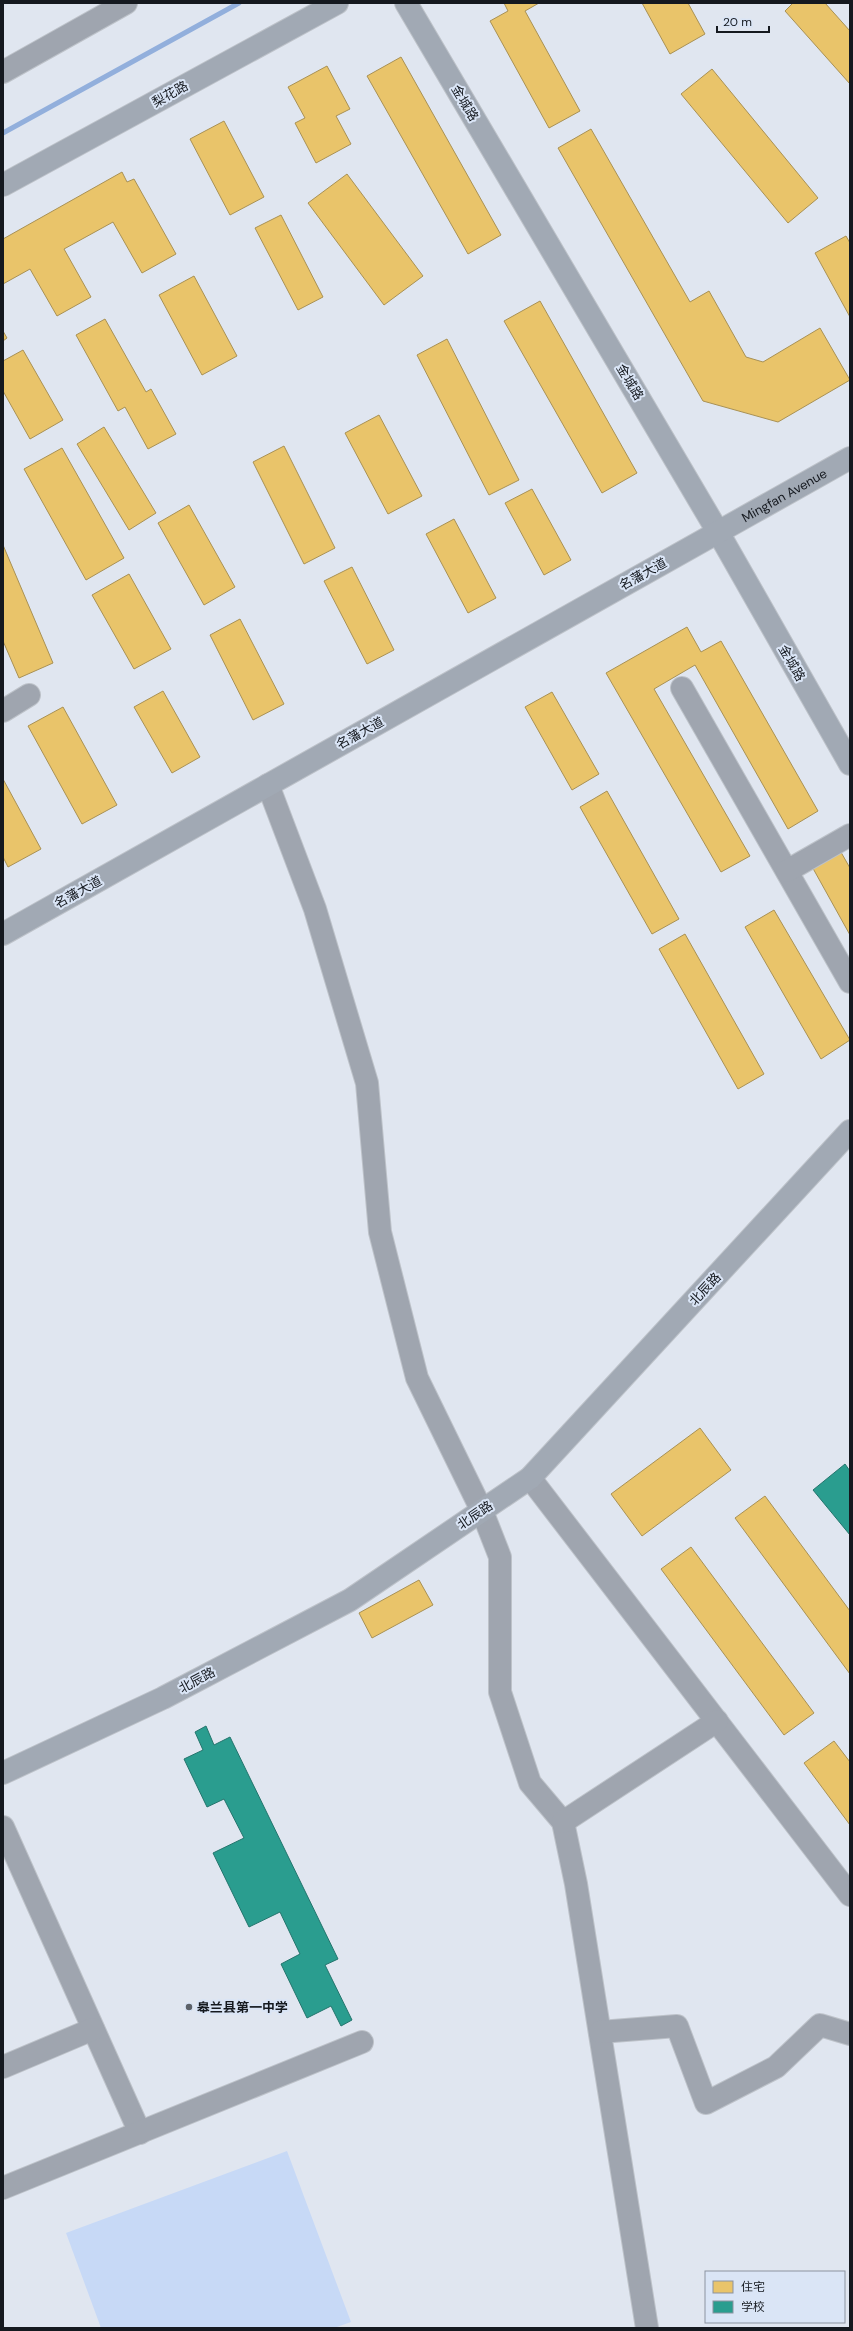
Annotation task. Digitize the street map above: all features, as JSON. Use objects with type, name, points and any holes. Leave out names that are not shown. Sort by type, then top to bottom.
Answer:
[{"type":"main road","name":"梨花路","points":[[3,185],[337,3]]},
{"type":"main road","name":"金城路","points":[[406,3],[718,532],[850,764]]},
{"type":"main road","name":"Mingfan Avenue","points":[[718,532],[850,458]]},
{"type":"main road","name":"名藩大道","points":[[3,934],[718,532]]},
{"type":"main road","name":"北辰路","points":[[3,1773],[163,1698],[350,1600],[530,1478],[850,1131]]},
{"type":"street","points":[[3,72],[126,3]]},
{"type":"street","points":[[682,688],[850,982]]},
{"type":"street","points":[[3,711],[29,695]]},
{"type":"street","points":[[268,785],[315,909],[367,1083],[380,1232],[417,1378],[482,1510],[500,1557],[500,1692],[530,1783],[563,1822],[576,1884],[647,2328]]},
{"type":"street","points":[[787,871],[850,835]]},
{"type":"street","points":[[530,1478],[850,1895]]},
{"type":"street","points":[[563,1822],[717,1722]]},
{"type":"street","points":[[3,1827],[140,2133]]},
{"type":"street","points":[[600,2032],[677,2026],[706,2103],[776,2067],[820,2025],[850,2034]]},
{"type":"street","points":[[3,2067],[93,2029]]},
{"type":"street","points":[[3,2188],[362,2042]]},
{"type":"shaded area","points":[[287,2151],[351,2322],[334,2328],[101,2328],[66,2233]]},
{"type":"building: 住宅","points":[[504,3],[539,3],[525,11],[580,111],[549,128],[490,21],[508,11]]},
{"type":"building: 住宅","points":[[642,3],[688,3],[705,34],[670,54]]},
{"type":"building: 住宅","points":[[793,3],[825,3],[850,31],[850,84],[785,11]]},
{"type":"building: 住宅","points":[[401,57],[501,235],[468,254],[367,76]]},
{"type":"building: 住宅","points":[[327,66],[350,109],[336,116],[351,144],[316,163],[295,123],[305,118],[288,87]]},
{"type":"building: 住宅","points":[[712,69],[818,198],[788,223],[681,94]]},
{"type":"building: 住宅","points":[[224,121],[264,197],[230,215],[190,139]]},
{"type":"building: 住宅","points":[[591,129],[690,302],[709,291],[746,357],[763,362],[820,328],[850,380],[778,422],[703,401],[558,148]]},
{"type":"building: 住宅","points":[[122,172],[127,182],[134,179],[176,254],[142,273],[113,222],[64,249],[91,297],[57,316],[30,269],[3,284],[3,239]]},
{"type":"building: 住宅","points":[[347,174],[423,276],[384,305],[308,203]]},
{"type":"building: 住宅","points":[[281,215],[323,297],[298,310],[255,228]]},
{"type":"building: 住宅","points":[[846,236],[850,243],[850,317],[815,253]]},
{"type":"building: 住宅","points":[[194,276],[237,356],[202,375],[159,295]]},
{"type":"building: 住宅","points":[[540,301],[637,473],[602,493],[504,321]]},
{"type":"building: 住宅","points":[[105,319],[146,392],[151,389],[176,434],[148,449],[125,407],[118,411],[76,335]]},
{"type":"building: 住宅","points":[[3,331],[7,338],[3,341]]},
{"type":"building: 住宅","points":[[447,339],[519,480],[489,495],[417,355]]},
{"type":"building: 住宅","points":[[23,350],[63,420],[30,439],[3,391],[3,361]]},
{"type":"building: 住宅","points":[[379,415],[422,496],[388,514],[345,433]]},
{"type":"building: 住宅","points":[[104,427],[156,513],[129,530],[77,444]]},
{"type":"building: 住宅","points":[[284,446],[335,548],[304,564],[253,462]]},
{"type":"building: 住宅","points":[[62,448],[124,558],[86,580],[24,469]]},
{"type":"building: 住宅","points":[[532,489],[571,560],[544,575],[505,503]]},
{"type":"building: 住宅","points":[[189,505],[235,587],[204,605],[158,523]]},
{"type":"building: 住宅","points":[[454,519],[496,598],[468,613],[426,534]]},
{"type":"building: 住宅","points":[[3,545],[53,663],[19,678],[3,641]]},
{"type":"building: 住宅","points":[[352,567],[394,650],[367,664],[324,581]]},
{"type":"building: 住宅","points":[[129,574],[171,649],[134,669],[92,595]]},
{"type":"building: 住宅","points":[[240,619],[284,704],[253,720],[210,635]]},
{"type":"building: 住宅","points":[[687,627],[701,652],[721,641],[818,811],[788,829],[695,665],[654,689],[750,856],[721,872],[606,673]]},
{"type":"building: 住宅","points":[[163,691],[200,757],[172,773],[134,707]]},
{"type":"building: 住宅","points":[[552,692],[599,774],[572,790],[525,707]]},
{"type":"building: 住宅","points":[[63,707],[117,805],[82,824],[28,726]]},
{"type":"building: 住宅","points":[[3,779],[41,849],[8,867],[3,857]]},
{"type":"building: 住宅","points":[[607,791],[679,919],[652,934],[580,807]]},
{"type":"building: 住宅","points":[[838,847],[850,868],[850,935],[810,863]]},
{"type":"building: 住宅","points":[[774,910],[850,1040],[821,1059],[745,927]]},
{"type":"building: 住宅","points":[[685,934],[764,1074],[738,1089],[659,949]]},
{"type":"building: 住宅","points":[[700,1428],[731,1470],[642,1536],[611,1494]]},
{"type":"building: 住宅","points":[[765,1496],[850,1611],[850,1674],[735,1518]]},
{"type":"building: 住宅","points":[[691,1547],[814,1713],[784,1735],[661,1569]]},
{"type":"building: 住宅","points":[[419,1580],[433,1605],[372,1638],[359,1613]]},
{"type":"building: 住宅","points":[[834,1741],[850,1762],[850,1825],[804,1763]]},
{"type":"building: 学校","points":[[845,1464],[850,1471],[850,1535],[813,1490]]},
{"type":"building: 学校","points":[[206,1726],[214,1745],[230,1737],[338,1959],[325,1965],[352,2020],[341,2026],[331,2006],[307,2018],[281,1964],[300,1954],[280,1912],[249,1927],[213,1853],[244,1838],[224,1799],[207,1807],[184,1759],[203,1750],[195,1732]]},
{"type":"waterway","points":[[3,133],[239,3]]},
{"type":"place","name":"皋兰县第一中学","points":[[189,2007]]}]
